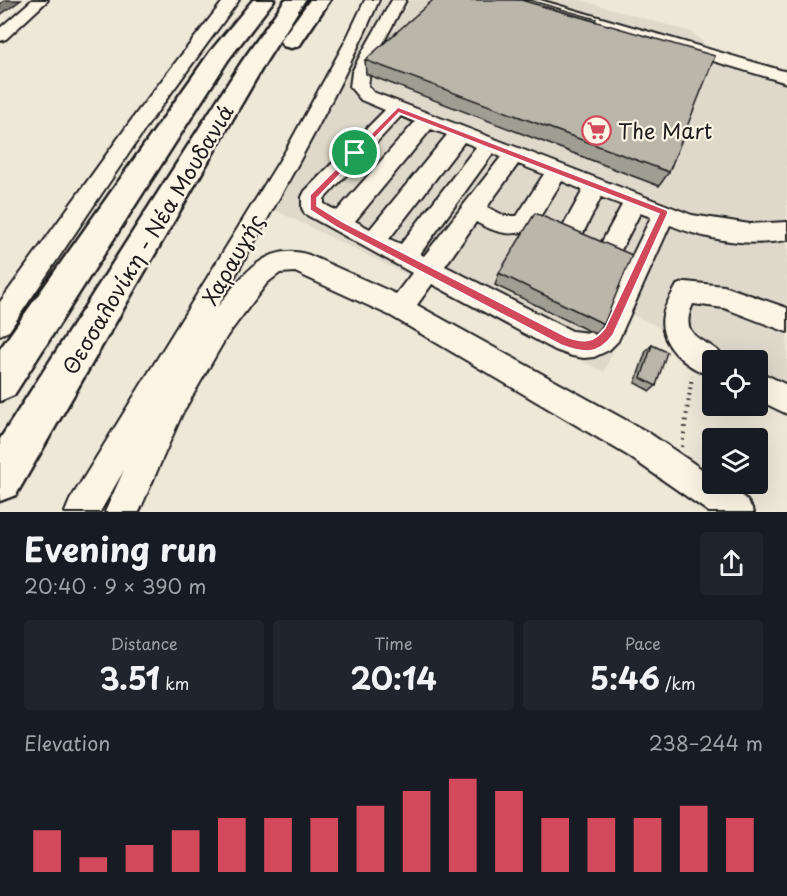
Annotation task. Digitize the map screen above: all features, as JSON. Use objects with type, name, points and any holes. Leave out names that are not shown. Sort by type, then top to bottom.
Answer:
[{"type":"highway","name":"Θεσσαλονίκη - Νέα Μουδανιά","points":[[0,479],[295,0]]},
{"type":"highway","points":[[204,147],[302,27],[320,0]]},
{"type":"highway","name":"Θεσσαλονίκη - Νέα Μουδανιά","points":[[0,382],[218,57],[250,3]]},
{"type":"street","points":[[0,36],[41,0]]},
{"type":"street","name":"Χαραυγής","points":[[82,512],[296,151],[353,42],[372,0]]},
{"type":"street","points":[[399,0],[367,58],[358,82],[359,87],[367,96],[664,213],[714,229],[772,234],[787,231]]},
{"type":"street","points":[[524,0],[787,78]]},
{"type":"street","points":[[0,323],[145,115],[250,3]]},
{"type":"street","points":[[398,110],[311,200],[313,208],[339,224],[565,341],[593,347],[603,340],[609,332],[664,213]]},
{"type":"street","points":[[339,224],[427,121]]},
{"type":"street","points":[[374,241],[460,133]]},
{"type":"street","points":[[405,257],[489,144]]},
{"type":"street","points":[[400,308],[514,154]]},
{"type":"street","points":[[472,209],[509,227],[519,226],[525,222],[557,171]]},
{"type":"street","points":[[571,234],[597,186]]},
{"type":"street","points":[[609,251],[635,201]]},
{"type":"street","points":[[122,512],[153,442],[220,323],[262,272],[275,265],[300,262],[400,308],[638,444],[737,512]]},
{"type":"street","points":[[702,367],[677,333],[675,320],[678,305],[686,293],[701,291],[716,294],[787,320]]},
{"type":"street","points":[[768,390],[787,400]]},
{"type":"path","points":[[681,455],[702,372]]},
{"type":"shaded area","points":[[383,0],[581,0],[691,32],[718,55],[787,75],[787,387],[768,378],[768,350],[708,350],[629,313],[604,372],[265,205],[337,89]]},
{"type":"building","name":"The Mart","points":[[433,0],[521,0],[715,56],[669,172],[365,60]]},
{"type":"building","points":[[521,0],[529,0],[596,19],[595,21]]},
{"type":"building","points":[[535,213],[632,255],[604,324],[499,273]]},
{"type":"building","points":[[652,345],[667,352],[656,386],[641,378]]},
{"type":"place","name":"The Mart","points":[[597,130]]},
{"type":"route","points":[[398,110],[664,213],[609,332],[593,347],[580,346],[565,341],[316,211],[311,205],[313,197],[355,153],[398,110]]}]
